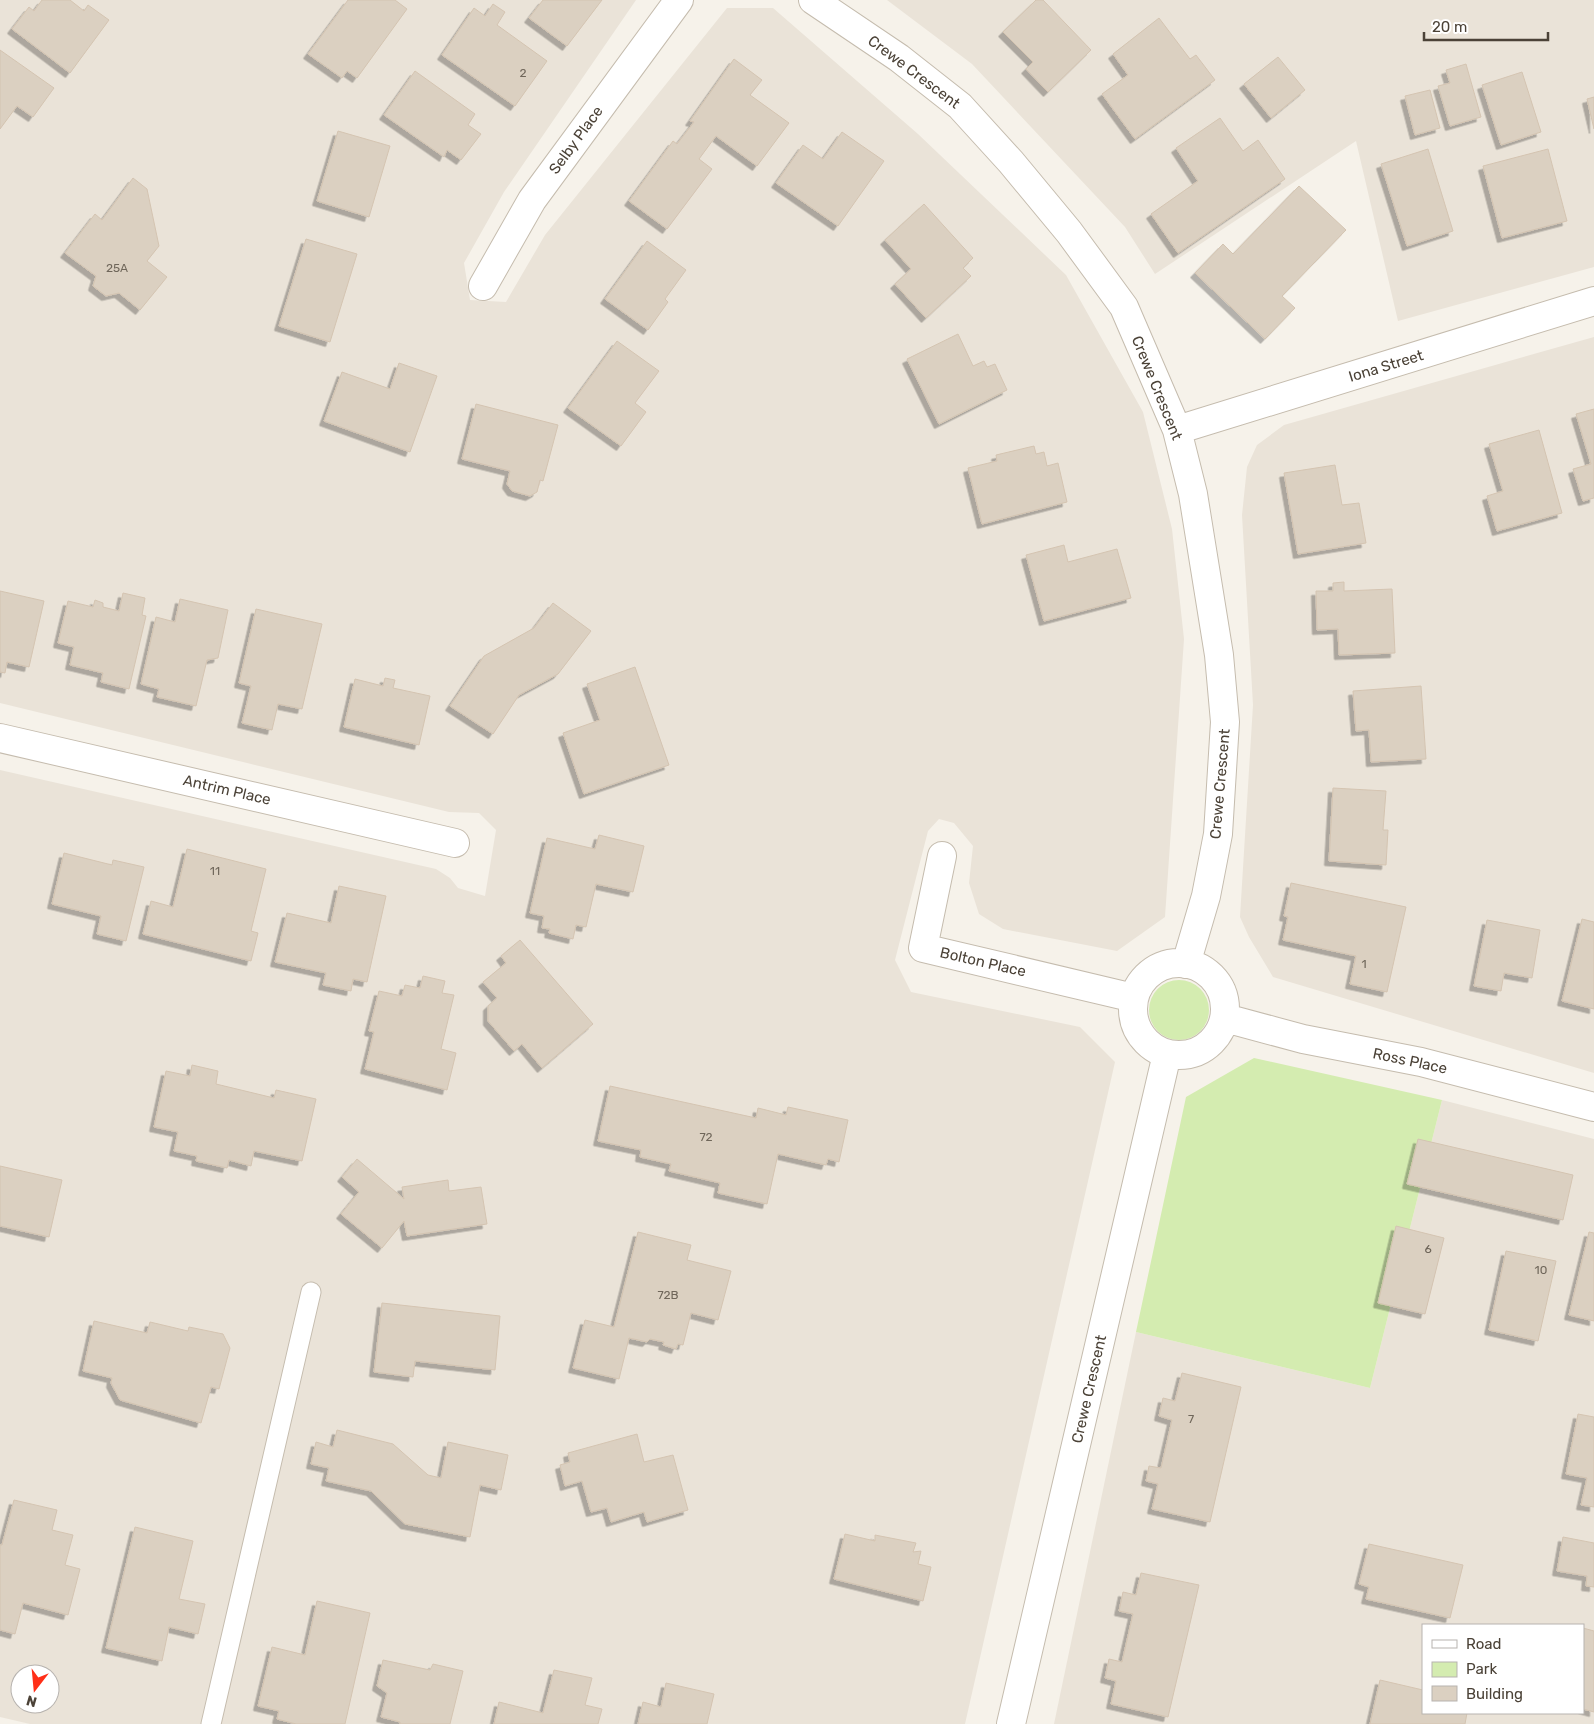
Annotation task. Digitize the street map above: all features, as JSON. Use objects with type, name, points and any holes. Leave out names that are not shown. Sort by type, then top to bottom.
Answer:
[{"type":"street","name":"Selby Place","points":[[483,286],[532,200],[679,0]]},
{"type":"street","name":"Crewe Crescent","points":[[813,0],[899,58],[960,106],[1011,162],[1069,232],[1124,307],[1177,430],[1195,503],[1219,655],[1225,722],[1218,834],[1206,896],[1186,964]]},
{"type":"street","name":"Iona Street","points":[[1177,430],[1594,301]]},
{"type":"street","name":"Antrim Place","points":[[0,738],[455,843]]},
{"type":"street","name":"Bolton Place","points":[[942,856],[923,948],[1134,998]]},
{"type":"street","points":[[1173,964],[1186,964],[1201,968],[1212,977],[1221,990],[1225,1004],[1225,1018],[1220,1033],[1210,1044],[1196,1052],[1182,1056],[1166,1054],[1154,1048],[1143,1039],[1136,1027],[1133,1013],[1134,998],[1139,985],[1148,975],[1160,968],[1173,964]]},
{"type":"street","name":"Ross Place","points":[[1225,1018],[1304,1039],[1421,1062],[1594,1107]]},
{"type":"street","name":"Crewe Crescent","points":[[1010,1724],[1166,1054]]},
{"type":"lane","points":[[211,1724],[311,1292]]},
{"type":"shaded area","points":[[0,0],[636,0],[504,192],[464,263],[470,300],[506,302],[545,235],[727,8],[773,8],[918,134],[1066,275],[1143,412],[1172,529],[1184,639],[1165,917],[1117,951],[1003,929],[979,914],[969,883],[973,846],[954,823],[939,819],[928,831],[895,960],[911,992],[1080,1027],[1115,1062],[965,1724],[30,1724],[0,1717],[0,770],[436,869],[450,878],[458,888],[485,896],[496,830],[479,813],[449,812],[0,703]]},
{"type":"shaded area","points":[[887,0],[1594,0],[1594,267],[1398,321],[1356,141],[1155,274],[1125,227],[972,64]]},
{"type":"shaded area","points":[[1594,337],[1594,1073],[1273,977],[1249,937],[1240,917],[1253,705],[1242,515],[1247,467],[1257,445],[1284,425]]},
{"type":"shaded area","points":[[1442,1100],[1594,1139],[1594,1724],[1054,1724],[1136,1332],[1370,1388]]},
{"type":"green space","points":[[1179,980],[1195,985],[1200,989],[1204,994],[1209,1010],[1204,1026],[1200,1031],[1195,1035],[1179,1040],[1163,1035],[1158,1031],[1154,1026],[1149,1010],[1154,994],[1158,989],[1163,985]]},
{"type":"green space","points":[[1254,1058],[1442,1100],[1370,1388],[1136,1332],[1186,1097]]},
{"type":"building","points":[[42,0],[70,0],[84,11],[88,5],[109,20],[70,73],[12,29],[29,7],[34,11]]},
{"type":"building","points":[[348,0],[395,0],[407,9],[357,78],[347,71],[342,78],[308,54]]},
{"type":"building","points":[[543,0],[602,0],[567,46],[529,18]]},
{"type":"building","points":[[1036,0],[1043,0],[1091,50],[1048,92],[1026,69],[1033,62],[1003,32]]},
{"type":"building","points":[[493,4],[505,12],[497,25],[547,61],[515,106],[442,55],[474,8],[485,16]]},
{"type":"building","points":[[1159,18],[1190,59],[1196,55],[1215,80],[1135,139],[1102,94],[1128,75],[1113,54]]},
{"type":"building","points":[[0,50],[54,88],[33,117],[17,106],[0,129]]},
{"type":"building","points":[[1278,57],[1305,90],[1271,118],[1244,84]]},
{"type":"building","points":[[734,59],[762,80],[750,95],[789,123],[757,166],[716,136],[699,159],[712,169],[667,229],[629,201],[673,141],[677,144],[694,122],[690,121]]},
{"type":"building","points":[[1466,64],[1481,117],[1450,126],[1438,86],[1450,83],[1446,70]]},
{"type":"building","points":[[415,71],[475,114],[468,125],[481,134],[461,160],[447,150],[444,157],[384,115]]},
{"type":"building","points":[[1522,72],[1541,132],[1501,145],[1482,85]]},
{"type":"building","points":[[1430,90],[1440,128],[1415,135],[1405,96]]},
{"type":"building","points":[[1594,97],[1594,129],[1587,99]]},
{"type":"building","points":[[1220,118],[1243,151],[1258,140],[1285,179],[1178,253],[1151,214],[1198,181],[1176,148]]},
{"type":"building","points":[[338,131],[390,146],[369,217],[317,201]]},
{"type":"building","points":[[842,132],[884,161],[838,226],[776,183],[803,145],[823,159]]},
{"type":"building","points":[[1428,149],[1453,231],[1407,246],[1381,164]]},
{"type":"building","points":[[1548,149],[1567,221],[1502,238],[1483,166]]},
{"type":"building","points":[[133,178],[147,189],[159,246],[147,261],[167,277],[140,310],[119,293],[106,296],[93,286],[96,276],[65,253],[95,214],[102,220]]},
{"type":"building","points":[[1299,186],[1346,230],[1282,296],[1295,308],[1265,339],[1195,273],[1223,244],[1233,254]]},
{"type":"building","points":[[924,204],[973,258],[963,268],[971,276],[926,318],[895,284],[911,269],[885,240]]},
{"type":"building","points":[[306,239],[357,254],[330,342],[279,326]]},
{"type":"building","points":[[647,241],[686,270],[665,299],[668,302],[648,330],[605,299]]},
{"type":"building","points":[[958,334],[973,366],[984,361],[987,367],[995,364],[1007,390],[939,424],[907,359]]},
{"type":"building","points":[[617,341],[659,371],[635,403],[646,412],[621,446],[568,408]]},
{"type":"building","points":[[399,363],[437,376],[410,452],[324,421],[342,372],[390,389]]},
{"type":"building","points":[[476,404],[558,425],[543,481],[540,480],[537,492],[530,496],[512,491],[507,484],[510,471],[462,459]]},
{"type":"building","points":[[1594,409],[1594,498],[1583,501],[1573,469],[1591,464],[1576,414]]},
{"type":"building","points":[[1539,430],[1562,513],[1497,531],[1487,496],[1503,491],[1489,444]]},
{"type":"building","points":[[1034,446],[1036,454],[1044,452],[1047,466],[1058,463],[1067,502],[982,524],[968,468],[997,461],[996,455]]},
{"type":"building","points":[[1335,465],[1342,505],[1359,503],[1366,543],[1298,554],[1284,473]]},
{"type":"building","points":[[1064,545],[1068,562],[1117,549],[1131,598],[1044,621],[1026,555]]},
{"type":"building","points":[[1344,582],[1344,591],[1392,589],[1395,653],[1339,655],[1338,629],[1317,630],[1316,591],[1333,591],[1333,583]]},
{"type":"building","points":[[0,591],[44,601],[29,667],[7,662],[5,673],[0,672]]},
{"type":"building","points":[[123,593],[145,598],[142,615],[146,616],[129,689],[101,682],[103,673],[70,665],[74,647],[58,643],[68,601],[93,607],[95,600],[103,603],[103,607],[119,611]]},
{"type":"building","points":[[180,599],[228,610],[218,658],[207,660],[196,706],[157,697],[159,689],[141,684],[156,617],[175,622]]},
{"type":"building","points":[[553,603],[591,631],[558,674],[519,695],[493,734],[450,706],[484,656],[534,628]]},
{"type":"building","points":[[256,609],[322,624],[302,709],[278,704],[272,730],[242,723],[251,686],[239,683]]},
{"type":"building","points":[[635,667],[669,765],[584,794],[563,733],[600,720],[587,684]]},
{"type":"building","points":[[385,678],[395,680],[393,688],[430,696],[419,745],[344,727],[355,679],[383,686]]},
{"type":"building","points":[[1421,686],[1426,759],[1371,762],[1369,730],[1356,731],[1353,691]]},
{"type":"building","points":[[1333,788],[1386,791],[1383,830],[1388,830],[1386,865],[1329,861]]},
{"type":"building","points":[[599,835],[644,846],[633,892],[596,884],[586,927],[576,925],[573,939],[549,933],[550,929],[542,928],[544,916],[530,913],[547,838],[595,849]]},
{"type":"building","points":[[187,849],[266,869],[251,931],[258,933],[251,961],[143,934],[151,901],[173,907]]},
{"type":"building","points":[[64,853],[112,865],[113,860],[144,867],[126,941],[97,934],[101,916],[52,904]]},
{"type":"building","points":[[1291,883],[1406,907],[1387,992],[1350,984],[1356,956],[1283,940],[1288,917],[1284,916]]},
{"type":"building","points":[[339,886],[386,896],[367,982],[353,979],[351,991],[323,985],[326,973],[275,962],[287,913],[331,923]]},
{"type":"building","points":[[1582,919],[1594,922],[1594,1009],[1562,1001]]},
{"type":"building","points":[[1487,920],[1540,930],[1532,978],[1504,973],[1501,991],[1474,986]]},
{"type":"building","points":[[520,940],[593,1024],[542,1068],[522,1044],[514,1051],[488,1021],[488,1006],[497,998],[483,982],[506,963],[501,956]]},
{"type":"building","points":[[423,976],[445,981],[442,993],[454,995],[441,1049],[456,1053],[447,1090],[365,1069],[374,1032],[369,1031],[379,991],[402,996],[405,985],[420,988]]},
{"type":"building","points":[[192,1065],[218,1071],[216,1084],[274,1098],[276,1090],[316,1099],[302,1161],[254,1151],[251,1166],[229,1160],[227,1168],[196,1161],[197,1156],[174,1151],[178,1132],[154,1127],[166,1071],[190,1076]]},
{"type":"building","points":[[610,1086],[756,1118],[758,1108],[786,1115],[788,1107],[848,1120],[839,1162],[828,1159],[826,1165],[778,1154],[767,1204],[718,1193],[720,1183],[669,1171],[671,1164],[640,1157],[641,1150],[598,1141]]},
{"type":"building","points":[[1418,1139],[1573,1175],[1563,1220],[1407,1184]]},
{"type":"building","points":[[357,1159],[404,1199],[402,1187],[448,1180],[449,1191],[481,1187],[487,1224],[407,1236],[404,1221],[382,1248],[341,1214],[359,1192],[342,1177]]},
{"type":"building","points":[[0,1166],[62,1180],[49,1237],[0,1226]]},
{"type":"building","points":[[1396,1226],[1444,1238],[1425,1314],[1378,1303]]},
{"type":"building","points":[[638,1232],[691,1245],[687,1260],[731,1271],[718,1320],[691,1313],[683,1345],[678,1344],[676,1349],[663,1345],[664,1342],[650,1339],[647,1342],[629,1338],[619,1379],[573,1368],[585,1320],[614,1327]]},
{"type":"building","points":[[1589,1232],[1594,1233],[1594,1321],[1569,1315]]},
{"type":"building","points":[[1506,1251],[1556,1261],[1538,1341],[1489,1330]]},
{"type":"building","points":[[382,1303],[500,1316],[495,1370],[415,1361],[413,1377],[374,1372]]},
{"type":"building","points":[[94,1321],[147,1333],[150,1322],[188,1331],[189,1327],[223,1334],[230,1348],[219,1389],[211,1387],[201,1423],[120,1400],[111,1383],[112,1378],[83,1371]]},
{"type":"building","points":[[1182,1373],[1241,1387],[1210,1522],[1152,1509],[1158,1484],[1146,1481],[1149,1466],[1161,1468],[1172,1420],[1159,1416],[1163,1398],[1175,1401]]},
{"type":"building","points":[[1578,1414],[1594,1417],[1594,1507],[1581,1505],[1587,1478],[1566,1474]]},
{"type":"building","points":[[337,1430],[393,1444],[428,1475],[441,1478],[448,1442],[508,1455],[501,1490],[480,1485],[470,1537],[405,1524],[371,1491],[326,1481],[329,1468],[311,1464],[316,1442],[333,1447]]},
{"type":"building","points":[[637,1434],[644,1462],[673,1455],[688,1510],[647,1522],[644,1512],[611,1522],[607,1508],[591,1512],[582,1481],[565,1486],[560,1465],[570,1462],[568,1453]]},
{"type":"building","points":[[14,1500],[57,1510],[52,1530],[73,1535],[65,1565],[80,1569],[68,1615],[23,1603],[15,1634],[0,1630],[0,1545],[2,1545]]},
{"type":"building","points":[[135,1527],[193,1541],[179,1599],[205,1604],[198,1634],[169,1627],[162,1661],[106,1648]]},
{"type":"building","points":[[845,1534],[875,1541],[875,1535],[916,1543],[913,1552],[921,1551],[918,1564],[931,1567],[923,1601],[834,1579]]},
{"type":"building","points":[[1563,1537],[1594,1543],[1594,1587],[1586,1586],[1587,1576],[1557,1571]]},
{"type":"building","points":[[1369,1544],[1463,1565],[1450,1618],[1366,1599],[1369,1587],[1359,1584]]},
{"type":"building","points":[[1141,1573],[1199,1585],[1168,1717],[1111,1704],[1116,1681],[1105,1678],[1109,1659],[1122,1662],[1133,1614],[1119,1611],[1123,1592],[1136,1595]]},
{"type":"building","points":[[317,1601],[370,1613],[345,1724],[296,1724],[277,1719],[279,1711],[258,1706],[272,1647],[305,1655]]},
{"type":"building","points":[[1584,1628],[1594,1631],[1594,1712],[1584,1709]]},
{"type":"building","points":[[383,1660],[430,1670],[433,1664],[463,1671],[450,1724],[400,1724],[400,1722],[381,1717],[387,1693],[377,1686]]},
{"type":"building","points":[[554,1670],[592,1678],[585,1705],[602,1709],[598,1724],[494,1724],[499,1702],[543,1713]]},
{"type":"building","points":[[1380,1680],[1422,1690],[1422,1714],[1467,1714],[1465,1724],[1370,1724]]},
{"type":"building","points":[[666,1683],[714,1694],[707,1724],[638,1724],[643,1702],[661,1707]]}]
